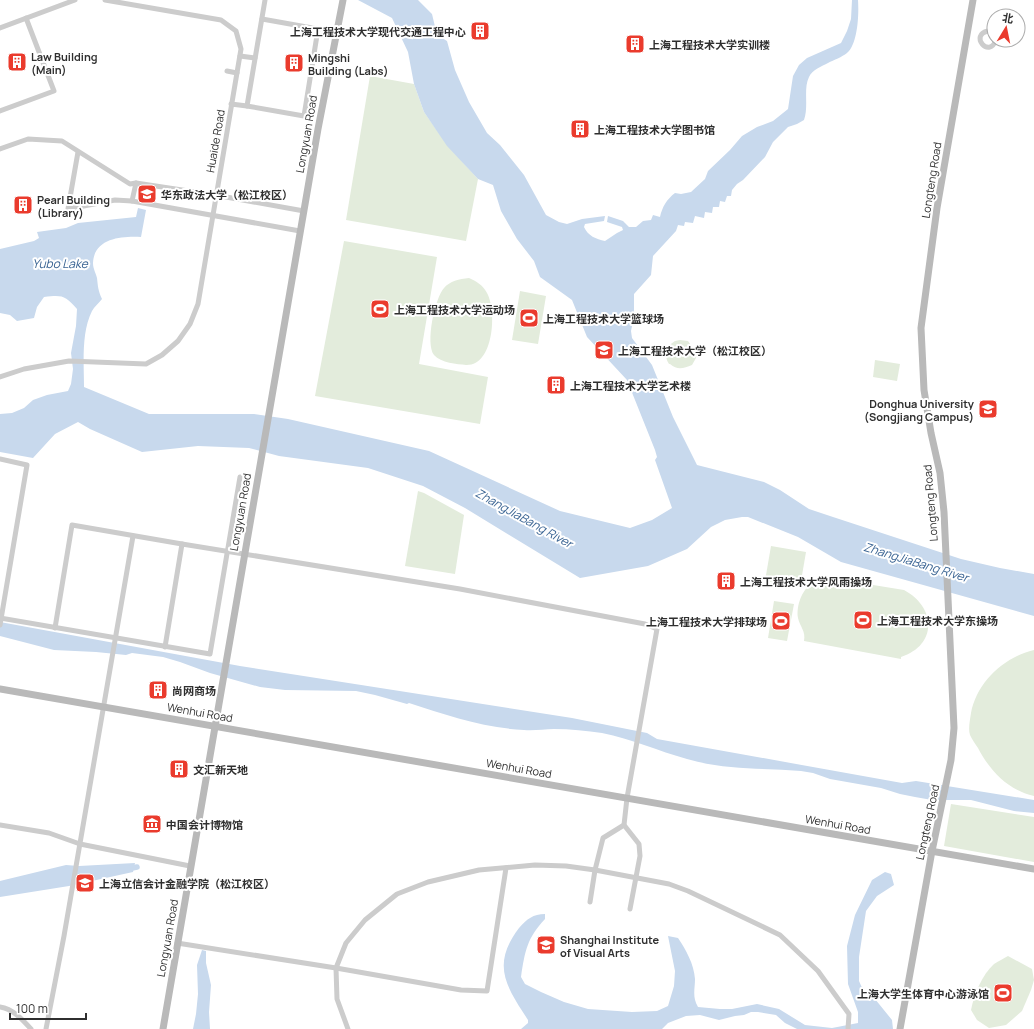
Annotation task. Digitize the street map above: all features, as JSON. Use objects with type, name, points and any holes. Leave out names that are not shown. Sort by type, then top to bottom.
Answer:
[{"type":"main road","name":"Longyuan Road","points":[[163,1029],[318,128],[343,0]]},
{"type":"main road","name":"Longteng Road","points":[[900,1029],[932,851],[951,760],[954,728],[945,542],[940,473],[931,433],[924,390],[921,328],[937,208],[973,0]]},
{"type":"main road","name":"Wenhui Road","points":[[0,689],[1034,869]]},
{"type":"street","points":[[0,28],[75,0]]},
{"type":"street","name":"Huaide Road","points":[[0,377],[24,369],[69,361],[146,364],[162,355],[178,341],[190,324],[198,304],[215,195],[241,49],[236,31],[221,20],[105,0]]},
{"type":"street","points":[[247,106],[265,0]]},
{"type":"street","points":[[0,111],[54,90],[26,18]]},
{"type":"street","points":[[231,104],[304,116],[318,29],[262,19]]},
{"type":"street","points":[[986,32],[980,37],[980,42],[986,46]]},
{"type":"street","points":[[240,56],[255,58]]},
{"type":"street","points":[[227,71],[237,73]]},
{"type":"street","points":[[0,149],[28,139],[62,141],[130,184],[136,183],[215,195],[304,211]]},
{"type":"street","points":[[78,152],[68,209],[115,200],[132,201],[300,231]]},
{"type":"street","points":[[132,201],[136,183]]},
{"type":"street","points":[[0,459],[27,465],[0,625]]},
{"type":"street","points":[[1,618],[210,654],[240,477]]},
{"type":"street","points":[[55,628],[72,525],[227,552],[244,553],[460,589],[645,624],[657,629],[627,798],[624,825],[639,844],[640,856],[630,909]]},
{"type":"street","points":[[46,1029],[64,936],[133,536]]},
{"type":"street","points":[[165,647],[182,544]]},
{"type":"street","points":[[0,825],[49,833],[80,844],[190,866]]},
{"type":"street","points":[[590,902],[595,870],[603,838],[624,825]]},
{"type":"street","points":[[348,1029],[337,999],[336,968],[346,943],[365,920],[397,894],[428,882],[479,870],[535,865],[566,866],[595,870],[668,884],[688,891],[780,935],[818,972],[849,1014],[848,1029]]},
{"type":"street","points":[[177,943],[336,968],[461,990],[487,991],[506,868]]},
{"type":"street","points":[[0,1007],[8,1008],[22,1019],[31,1029]]},
{"type":"green space","points":[[370,76],[414,84],[424,112],[448,146],[478,179],[466,241],[346,220]]},
{"type":"green space","name":"上海工程技术大学运动场","points":[[344,241],[437,257],[419,364],[488,377],[480,424],[315,396]]},
{"type":"green space","points":[[469,278],[479,284],[487,293],[492,312],[491,336],[488,347],[482,357],[475,363],[466,365],[449,363],[437,358],[431,349],[430,341],[432,321],[437,301],[444,288],[452,282]]},
{"type":"green space","name":"上海工程技术大学篮球场","points":[[520,291],[546,296],[538,344],[512,340]]},
{"type":"green space","points":[[675,341],[688,341],[693,348],[695,348],[697,353],[692,365],[676,368],[669,364],[666,355],[668,346]]},
{"type":"green space","points":[[875,360],[900,364],[897,381],[873,377]]},
{"type":"green space","points":[[418,491],[464,515],[455,574],[405,566]]},
{"type":"green space","points":[[771,546],[806,552],[800,587],[765,581]]},
{"type":"green space","name":"上海工程技术大学东操场","points":[[830,578],[904,590],[915,597],[927,616],[927,635],[922,644],[913,651],[901,657],[901,659],[804,641],[804,632],[798,618],[798,608],[802,594],[811,584],[822,579]]},
{"type":"green space","name":"上海工程技术大学排球场","points":[[774,601],[794,604],[787,641],[768,638]]},
{"type":"green space","points":[[1034,650],[1034,796],[1016,789],[994,772],[970,735],[969,724],[974,702],[986,681],[994,672],[1012,658]]},
{"type":"green space","points":[[951,804],[1034,817],[1034,862],[944,846]]},
{"type":"green space","name":"上海大学生体育中心游泳馆","points":[[1008,956],[1032,969],[1034,980],[1022,1011],[1006,1025],[989,1028],[977,1020],[971,1010],[972,1004],[979,985],[990,968]]},
{"type":"water","points":[[358,0],[418,0],[432,14],[437,35],[447,41],[455,70],[469,102],[487,133],[500,145],[524,175],[546,215],[559,222],[567,224],[582,219],[605,216],[604,221],[585,224],[584,227],[593,237],[605,241],[623,230],[622,227],[607,222],[608,216],[623,221],[629,227],[636,227],[643,221],[651,220],[653,215],[660,217],[667,201],[675,193],[681,194],[691,192],[705,179],[708,171],[742,136],[757,127],[773,121],[788,109],[793,76],[799,65],[807,58],[841,43],[851,19],[852,0],[858,0],[858,20],[854,43],[847,53],[817,68],[810,75],[806,87],[806,109],[804,120],[788,127],[773,142],[765,157],[743,180],[737,184],[732,190],[731,196],[727,196],[725,202],[720,201],[719,207],[713,207],[712,213],[705,212],[704,218],[695,216],[693,223],[685,222],[684,226],[678,225],[676,231],[653,256],[651,275],[634,294],[634,316],[631,331],[632,338],[652,365],[673,417],[697,465],[764,482],[780,490],[809,509],[961,559],[1034,574],[1034,616],[841,562],[798,537],[748,517],[725,520],[711,527],[687,549],[648,566],[580,578],[465,508],[423,486],[368,468],[279,456],[249,448],[198,446],[142,452],[90,429],[78,422],[55,434],[33,458],[0,452],[0,414],[12,413],[24,408],[33,400],[47,395],[68,391],[71,384],[73,369],[71,353],[76,326],[77,309],[63,297],[55,296],[44,297],[37,307],[34,318],[17,321],[10,315],[0,313],[0,249],[34,241],[39,238],[37,232],[66,228],[78,223],[136,217],[138,208],[146,210],[141,237],[126,237],[110,240],[98,248],[95,255],[93,265],[102,299],[92,311],[86,329],[84,349],[84,387],[149,414],[254,414],[288,419],[429,451],[560,511],[630,528],[652,520],[672,508],[655,460],[657,457],[655,450],[627,380],[587,337],[572,300],[540,277],[534,261],[517,239],[501,211],[493,185],[478,179],[447,146],[424,112],[414,84],[408,52],[392,18]]},
{"type":"water","points":[[0,622],[240,666],[572,718],[647,733],[657,739],[902,783],[916,781],[1034,800],[1034,813],[1014,811],[971,800],[932,800],[915,797],[881,788],[830,779],[813,773],[801,771],[729,767],[701,763],[624,738],[602,733],[560,729],[528,730],[494,727],[409,703],[407,704],[356,691],[285,690],[260,687],[210,673],[163,657],[132,653],[126,655],[54,650],[0,636]]},
{"type":"water","points":[[135,863],[133,872],[69,886],[0,897],[0,881],[66,865],[79,866]]},
{"type":"water","points":[[885,872],[891,874],[894,885],[877,896],[866,911],[859,957],[859,981],[863,990],[875,999],[892,1020],[893,1029],[797,1029],[785,1023],[776,1015],[751,1012],[744,1015],[719,1020],[700,1015],[686,1016],[668,1023],[662,1029],[521,1029],[528,1023],[528,1020],[508,986],[504,964],[510,941],[519,928],[534,916],[541,914],[545,914],[545,919],[534,932],[528,945],[521,977],[525,984],[564,1002],[588,1009],[632,1012],[657,1011],[668,1006],[674,986],[675,971],[668,936],[678,938],[689,957],[694,973],[694,996],[698,1007],[732,1009],[757,1004],[779,1009],[805,1025],[832,1028],[858,1023],[858,1012],[848,984],[847,946],[855,915],[872,880]]},
{"type":"water","points":[[202,950],[206,951],[206,963],[211,985],[209,1012],[210,1029],[193,1029],[198,994],[197,965]]},
{"type":"waterway","points":[[127,869],[137,867]]},
{"type":"place","name":"上海工程技术大学现代交通工程中心","points":[[480,31]]},
{"type":"place","name":"上海工程技术大学实训楼","points":[[635,44]]},
{"type":"place","name":"Law Building (Main)","points":[[17,62]]},
{"type":"place","name":"Mingshi Building (Labs)","points":[[294,63]]},
{"type":"place","name":"上海工程技术大学图书馆","points":[[580,129]]},
{"type":"place","name":"华东政法大学（松江校区）","points":[[147,194]]},
{"type":"place","name":"Pearl Building (Library)","points":[[23,205]]},
{"type":"place","name":"上海工程技术大学运动场","points":[[380,309]]},
{"type":"place","name":"上海工程技术大学篮球场","points":[[529,318]]},
{"type":"place","name":"上海工程技术大学（松江校区）","points":[[604,350]]},
{"type":"place","name":"上海工程技术大学艺术楼","points":[[556,385]]},
{"type":"place","name":"Donghua University (Songjiang Campus)","points":[[988,409]]},
{"type":"place","name":"上海工程技术大学风雨操场","points":[[726,581]]},
{"type":"place","name":"上海工程技术大学东操场","points":[[863,620]]},
{"type":"place","name":"上海工程技术大学排球场","points":[[781,621]]},
{"type":"place","name":"尚网商场","points":[[158,690]]},
{"type":"place","name":"文汇新天地","points":[[179,769]]},
{"type":"place","name":"中国会计博物馆","points":[[152,824]]},
{"type":"place","name":"上海立信会计金融学院（松江校区）","points":[[85,883]]},
{"type":"place","name":"Shanghai Institute of Visual Arts","points":[[546,945]]},
{"type":"place","name":"上海大学生体育中心游泳馆","points":[[1003,993]]},
{"type":"water label","name":"Yubo Lake","points":[[60,263]]},
{"type":"water label","name":"ZhangJiaBang River","points":[[524,518]]},
{"type":"water label","name":"ZhangJiaBang River","points":[[916,562]]}]
